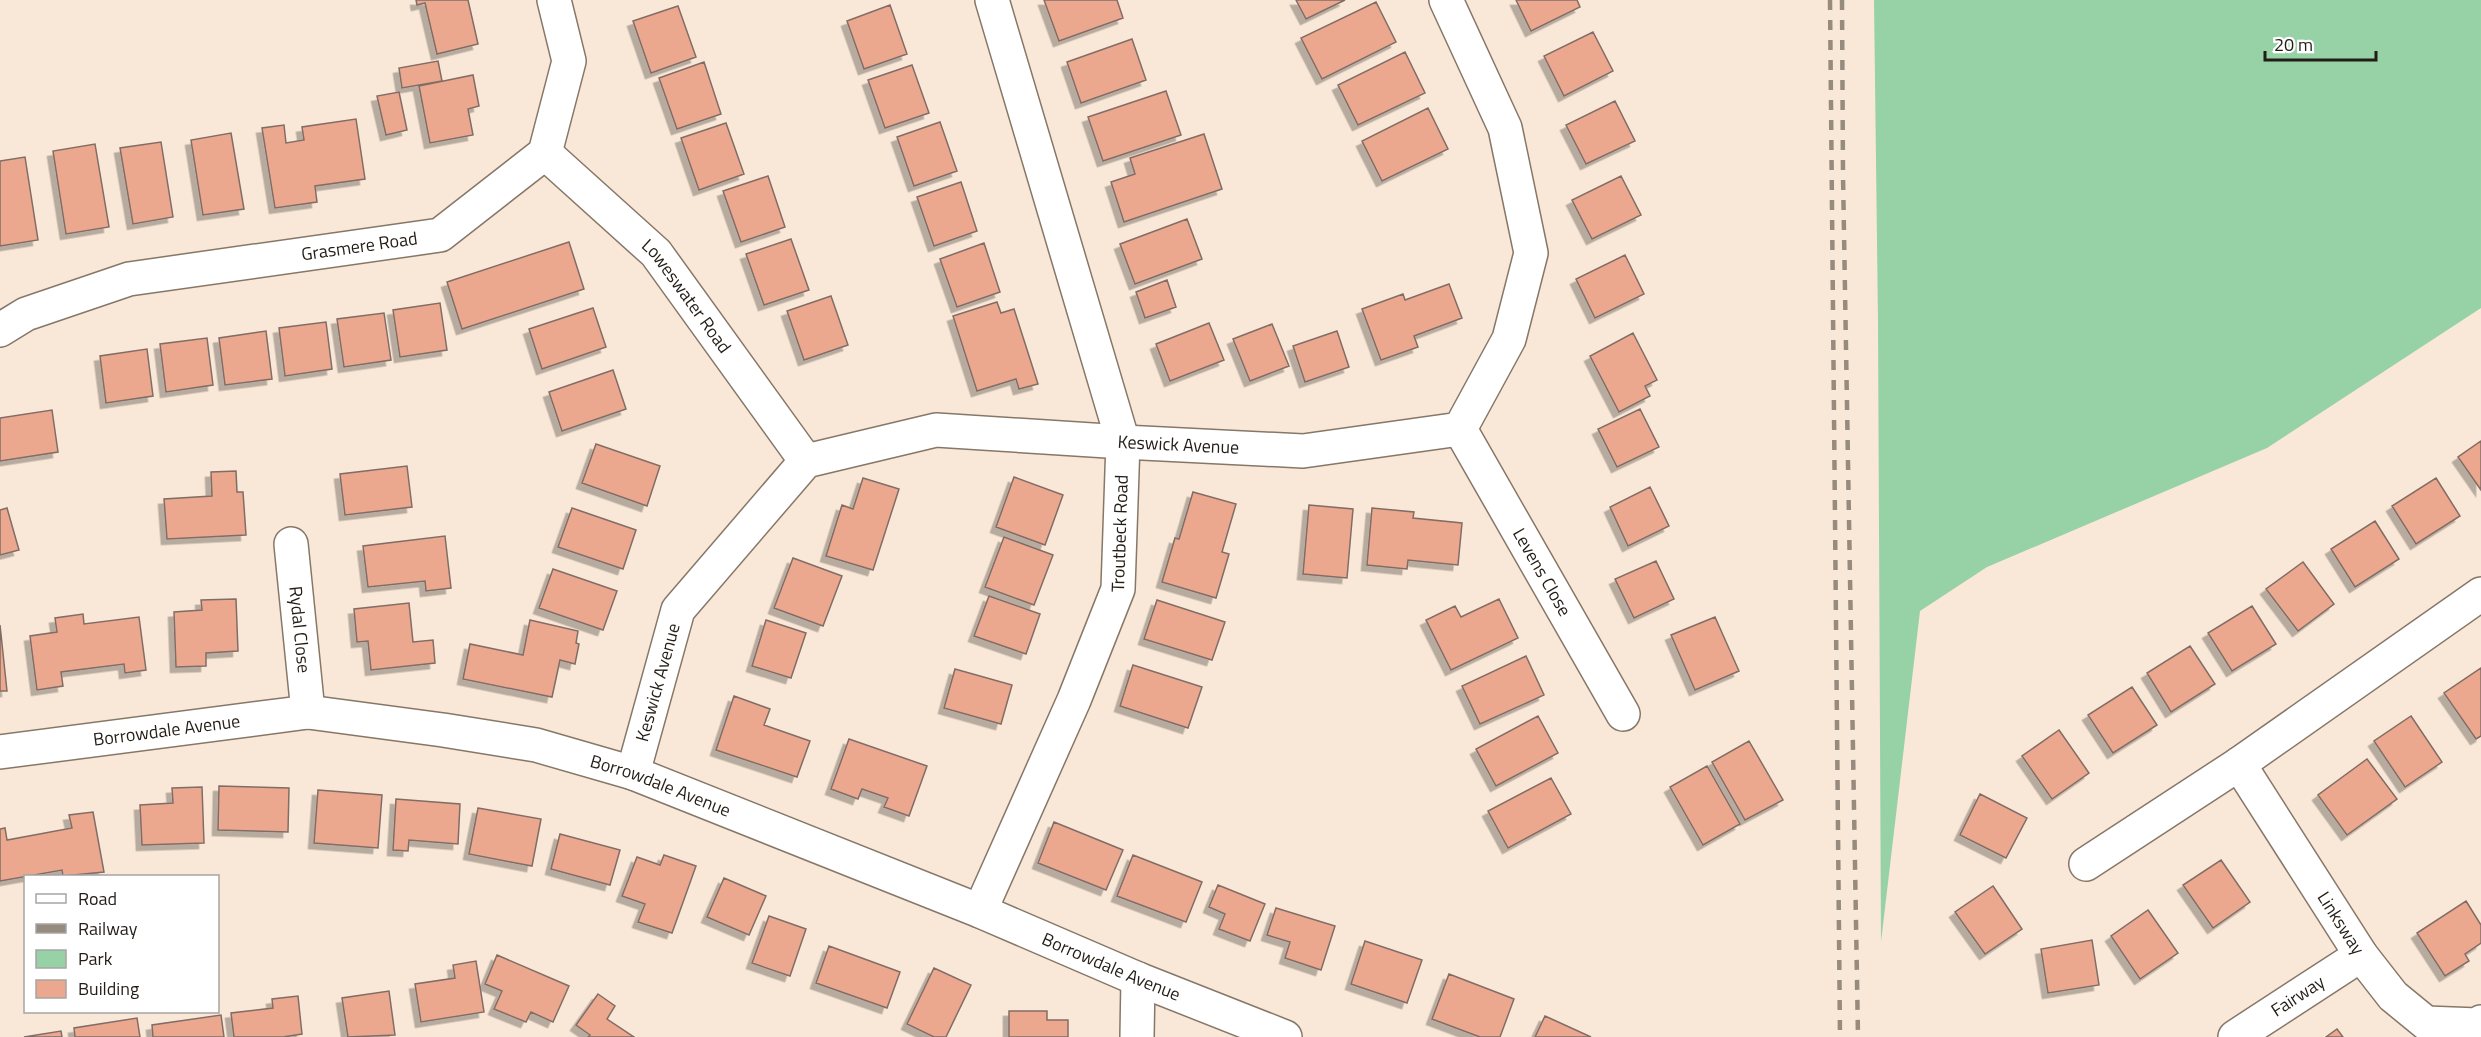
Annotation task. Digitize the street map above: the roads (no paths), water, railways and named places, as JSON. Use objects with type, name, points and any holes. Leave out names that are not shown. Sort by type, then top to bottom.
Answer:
[{"type":"street","points":[[545,153],[569,61],[555,0]]},
{"type":"street","name":"Troutbeck Road","points":[[980,911],[1074,700],[1118,589],[1123,442],[992,0]]},
{"type":"street","points":[[1446,0],[1505,128],[1531,253],[1509,339],[1460,429]]},
{"type":"street","name":"Grasmere Road","points":[[0,330],[26,314],[129,279],[440,235],[545,153]]},
{"type":"street","name":"Loweswater Road","points":[[545,153],[656,253],[806,461]]},
{"type":"street","name":"Keswick Avenue","points":[[633,773],[678,610],[806,461],[936,430],[1303,451],[1460,429]]},
{"type":"street","name":"Levens Close","points":[[1460,429],[1623,714]]},
{"type":"street","name":"Rydal Close","points":[[291,544],[308,712]]},
{"type":"street","points":[[2086,864],[2239,764],[2481,594]]},
{"type":"street","name":"Borrowdale Avenue","points":[[0,752],[308,712],[536,745],[633,773],[980,911],[1138,979],[1285,1037]]},
{"type":"street","name":"Linksway","points":[[2239,764],[2361,955],[2393,996],[2426,1023],[2478,1024],[2481,1022]]},
{"type":"street","name":"Fairway","points":[[2235,1037],[2361,955]]},
{"type":"street","points":[[1137,1037],[1138,979]]},
{"type":"railway","points":[[1830,0],[1840,1037]]},
{"type":"railway","points":[[1842,0],[1858,1037]]}]
